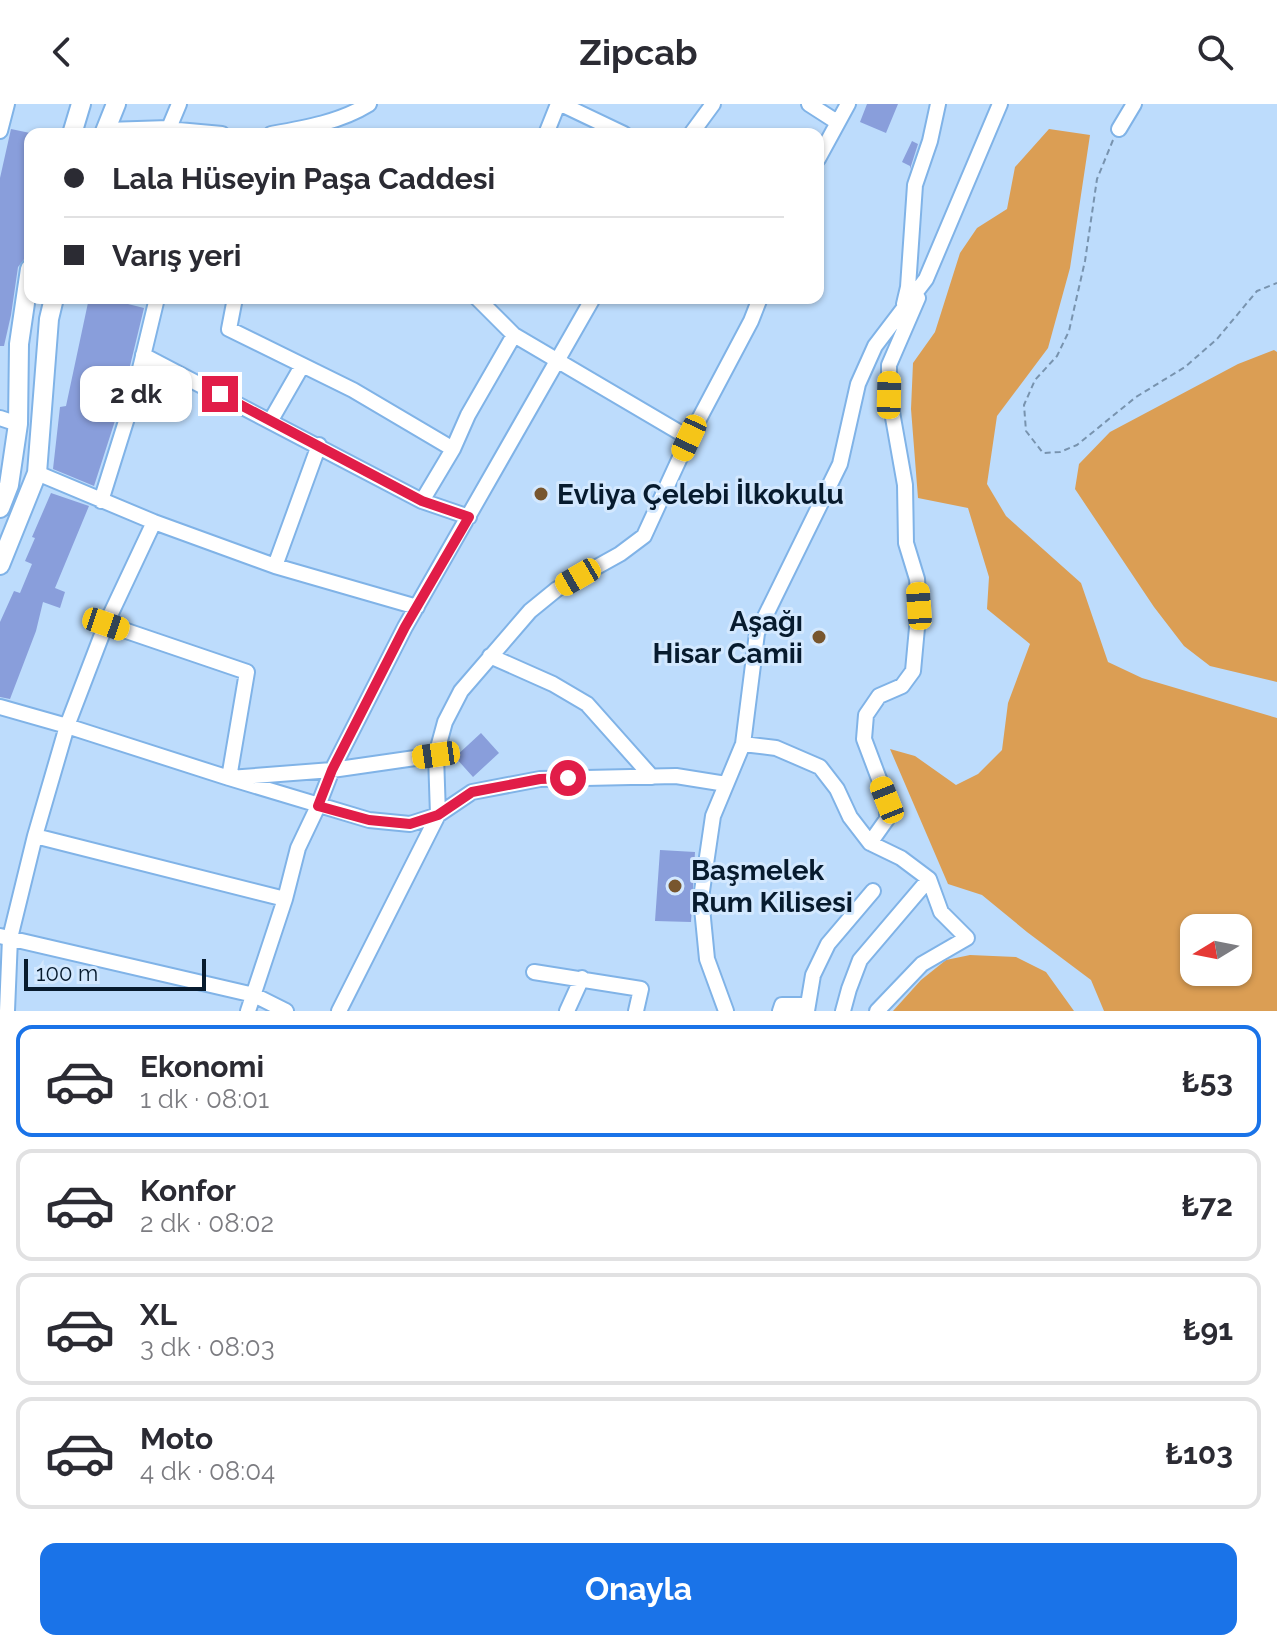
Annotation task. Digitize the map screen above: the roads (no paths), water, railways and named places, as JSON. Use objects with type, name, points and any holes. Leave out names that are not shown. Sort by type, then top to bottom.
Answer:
[{"type":"main road","points":[[74,128],[81,104]]},
{"type":"main road","points":[[107,128],[116,104]]},
{"type":"main road","points":[[0,508],[25,304]]},
{"type":"main road","points":[[0,565],[37,473],[53,304]]},
{"type":"street","points":[[0,131],[7,104]]},
{"type":"street","points":[[169,128],[179,104]]},
{"type":"street","points":[[549,128],[563,104],[612,128]]},
{"type":"street","points":[[695,128],[713,104]]},
{"type":"street","points":[[809,104],[837,122]]},
{"type":"street","points":[[824,147],[848,104]]},
{"type":"street","points":[[903,309],[908,287],[915,185],[930,141],[938,104]]},
{"type":"street","points":[[870,843],[887,819],[887,800],[864,739],[866,715],[879,696],[902,686],[913,671],[919,606],[917,579],[906,543],[905,485],[889,395],[889,365],[1000,104]]},
{"type":"street","points":[[1119,129],[1134,104]]},
{"type":"street","points":[[303,128],[362,106]]},
{"type":"street","points":[[726,1011],[707,959],[701,898],[713,816],[743,744],[757,633],[840,464],[858,384],[875,346],[926,279]]},
{"type":"street","points":[[101,501],[132,402],[156,304]]},
{"type":"street","points":[[234,304],[229,329],[353,390],[453,449]]},
{"type":"street","points":[[483,304],[514,335],[689,438]]},
{"type":"street","points":[[248,1011],[285,899],[298,848],[332,770],[417,607],[590,304]]},
{"type":"street","points":[[339,1011],[438,815],[436,755],[445,722],[461,691],[530,611],[557,589],[620,554],[644,536],[689,438],[758,304]]},
{"type":"street","points":[[422,501],[514,335]]},
{"type":"street","points":[[143,355],[422,501],[469,517]]},
{"type":"street","points":[[271,420],[302,366]]},
{"type":"street","points":[[275,566],[319,445]]},
{"type":"street","points":[[37,473],[154,522],[275,566],[417,607]]},
{"type":"street","points":[[7,1011],[5,937],[67,726],[106,624],[154,522]]},
{"type":"street","points":[[106,624],[247,672],[229,778]]},
{"type":"street","points":[[490,656],[553,684],[587,704],[652,777]]},
{"type":"street","points":[[0,707],[369,820],[410,824],[438,815],[472,792],[540,779],[676,776],[726,784]]},
{"type":"street","points":[[743,744],[776,748],[820,767],[837,789],[850,817],[870,843],[901,858],[929,879],[941,912],[967,938],[922,964],[877,1011]]},
{"type":"street","points":[[229,778],[332,770],[436,755]]},
{"type":"street","points":[[35,836],[285,899]]},
{"type":"street","points":[[843,1011],[860,960],[929,879]]},
{"type":"street","points":[[780,1011],[782,1005],[807,1008],[813,975],[828,944],[873,891]]},
{"type":"street","points":[[5,937],[254,995],[286,1011]]},
{"type":"street","points":[[534,972],[641,989],[636,1011]]},
{"type":"street","points":[[567,1011],[582,978]]},
{"type":"place","name":"Evliya Çelebi İlkokulu","points":[[541,494]]},
{"type":"place","name":"Aşağı Hisar Camii","points":[[819,637]]},
{"type":"place","name":"Başmelek Rum Kilisesi","points":[[675,886]]}]
